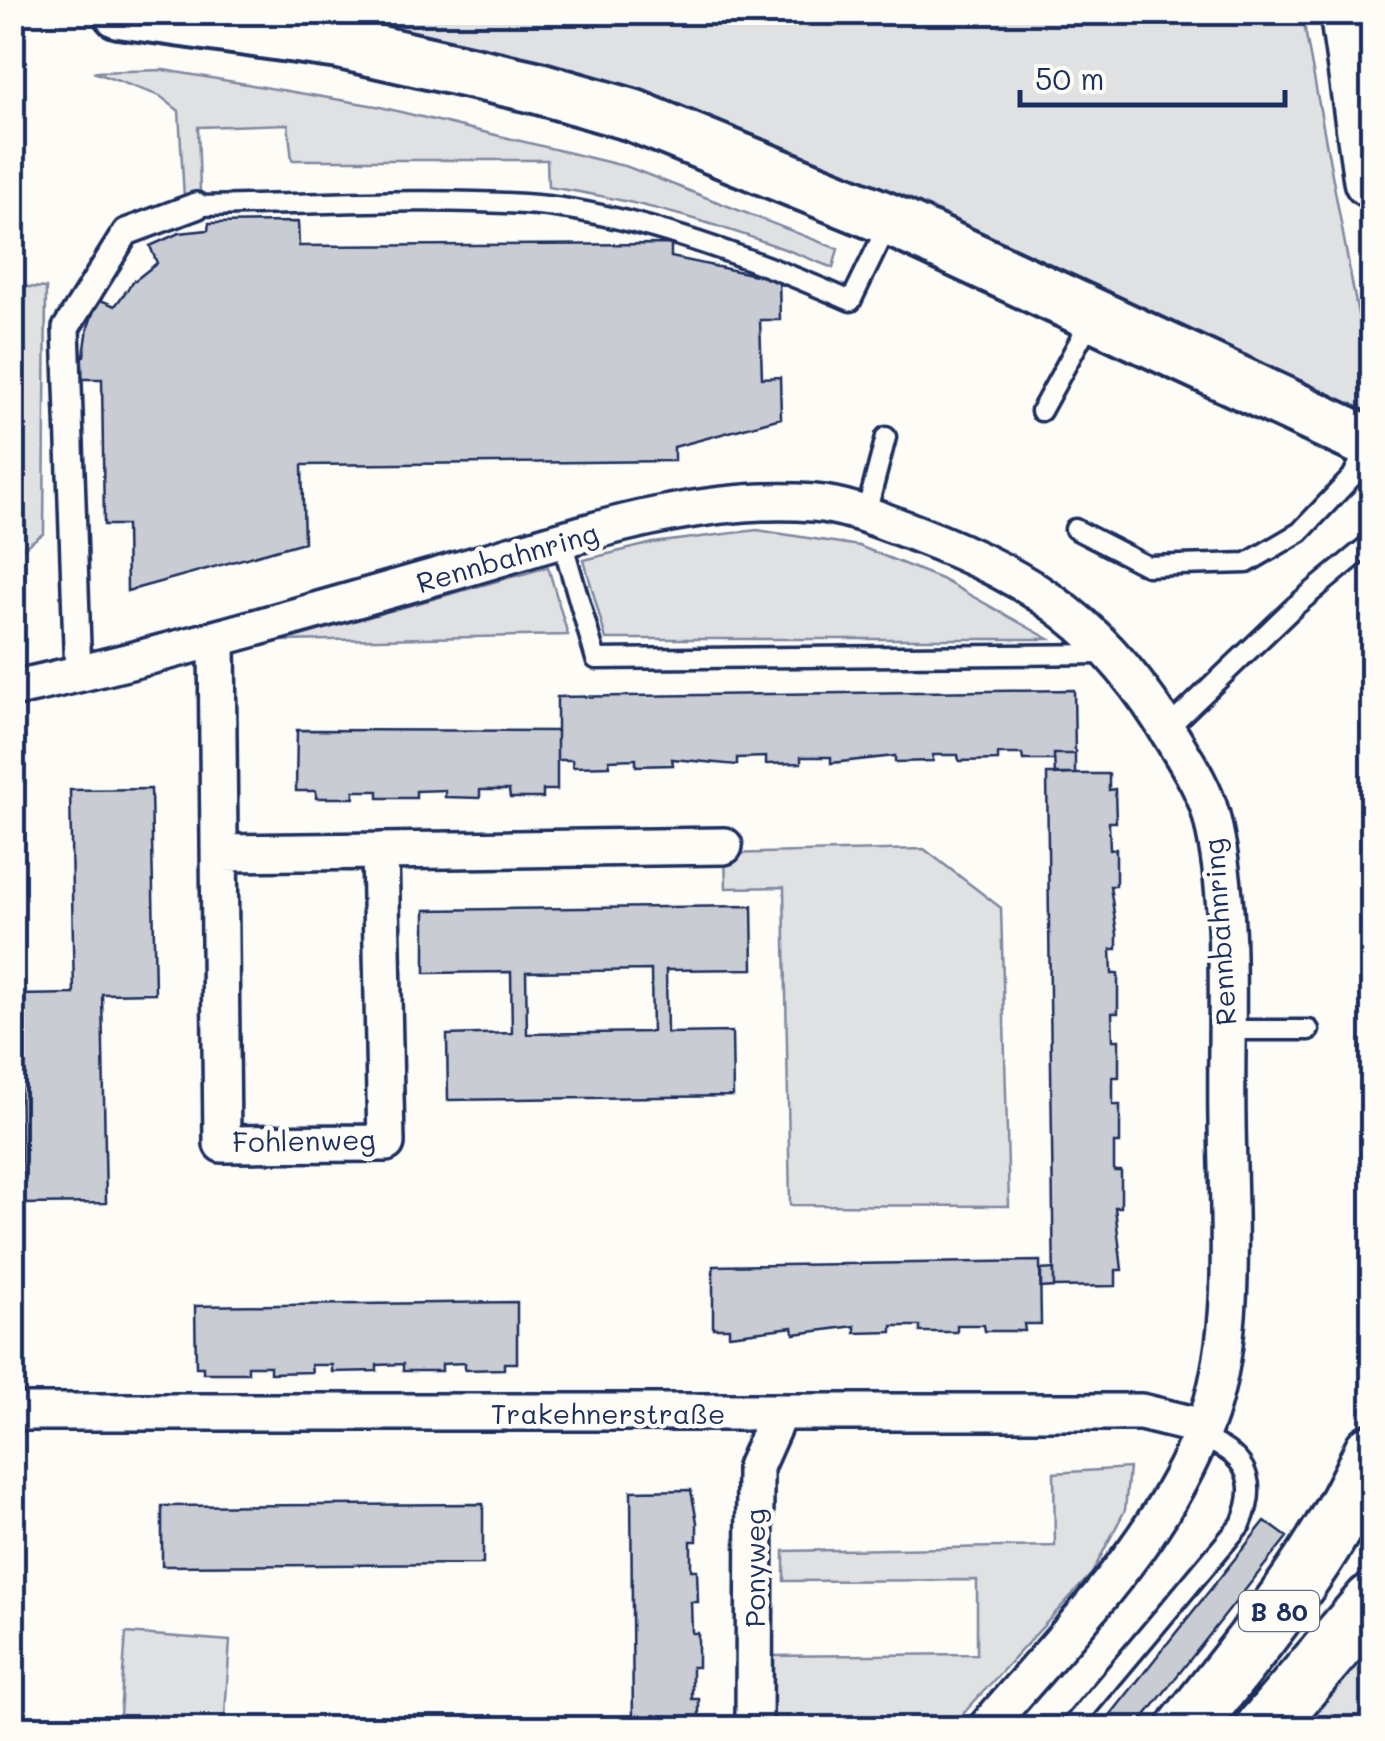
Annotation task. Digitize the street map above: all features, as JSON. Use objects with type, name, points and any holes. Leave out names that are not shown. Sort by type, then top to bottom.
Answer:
[{"type":"main road","points":[[119,12],[340,43],[535,87],[632,115],[890,220],[1371,441]]},
{"type":"main road","points":[[1348,12],[1372,180]]},
{"type":"main road","name":"B 80","points":[[1186,1728],[1290,1597],[1358,1485],[1372,1452]]},
{"type":"main road","name":"B 80","points":[[1264,1728],[1372,1602]]},
{"type":"street","points":[[78,675],[66,328],[126,232],[196,206]]},
{"type":"street","name":"Rennbahnring","points":[[12,689],[217,640],[652,518],[754,504],[816,503],[866,514],[956,549],[1040,590],[1078,618],[1112,654],[1143,689],[1210,812],[1221,891],[1226,1030],[1225,1346],[1200,1432],[1178,1483],[1132,1554],[986,1728]]},
{"type":"street","name":"Fohlenweg","points":[[217,640],[222,1144],[386,1143],[380,852]]},
{"type":"street","points":[[220,853],[724,846]]},
{"type":"street","name":"Trakehnerstraße","points":[[12,1412],[1141,1412],[1200,1432]]},
{"type":"street","name":"Ponyweg","points":[[754,1728],[754,1467],[778,1413]]},
{"type":"lane","points":[[196,206],[526,204],[633,224],[779,270],[851,301],[890,220]]},
{"type":"lane","points":[[1041,411],[1093,316]]},
{"type":"lane","points":[[866,514],[886,437]]},
{"type":"lane","points":[[1075,529],[1147,566],[1247,563],[1300,532],[1352,477],[1371,441]]},
{"type":"lane","points":[[562,541],[596,659],[1112,654]]},
{"type":"lane","points":[[1167,729],[1294,606],[1372,542]]},
{"type":"lane","points":[[1226,1030],[1310,1030]]},
{"type":"lane","points":[[1070,1728],[1241,1524],[1250,1502],[1249,1481],[1226,1446],[1200,1432]]},
{"type":"shaded area","points":[[263,13],[1302,13],[1372,390],[1363,415],[1144,318]]},
{"type":"shaded area","points":[[164,70],[376,106],[628,167],[838,249],[833,268],[693,218],[548,187],[547,160],[292,160],[288,124],[198,127],[200,190],[184,198],[179,111],[160,96],[93,72]]},
{"type":"shaded area","points":[[13,286],[46,288],[44,533],[13,555]]},
{"type":"shaded area","points":[[757,530],[859,546],[941,579],[1049,639],[606,639],[584,560],[653,543]]},
{"type":"shaded area","points":[[548,567],[568,635],[282,641]]},
{"type":"shaded area","points":[[924,849],[1001,908],[1009,1206],[790,1205],[784,887],[726,888],[725,854]]},
{"type":"shaded area","points":[[1129,1468],[1125,1510],[1092,1573],[950,1728],[769,1728],[768,1656],[977,1654],[977,1580],[784,1581],[784,1551],[1055,1546],[1054,1473]]},
{"type":"shaded area","points":[[1372,1610],[1372,1728],[1270,1728]]},
{"type":"shaded area","points":[[126,1633],[230,1641],[224,1728],[119,1728]]},
{"type":"building","points":[[298,222],[299,246],[671,244],[671,257],[779,280],[780,320],[760,320],[762,378],[780,377],[781,418],[674,447],[674,461],[302,465],[304,542],[127,591],[126,525],[104,525],[102,379],[77,379],[76,357],[84,356],[88,327],[98,299],[115,306],[133,282],[157,263],[150,246],[179,233],[208,230],[209,223]]},
{"type":"building","points":[[1074,690],[1075,754],[1054,754],[1054,760],[1023,760],[1022,754],[998,754],[998,760],[959,761],[958,755],[933,755],[933,761],[895,762],[895,756],[831,763],[831,757],[801,757],[801,763],[766,764],[766,757],[737,758],[737,765],[672,759],[673,765],[636,766],[636,759],[609,760],[610,766],[573,767],[572,760],[557,760],[557,697]]},
{"type":"building","points":[[297,730],[557,731],[557,790],[543,790],[543,798],[510,798],[509,790],[480,790],[480,798],[445,797],[445,790],[416,791],[416,798],[378,798],[378,791],[354,791],[354,798],[316,798],[316,791],[296,791]]},
{"type":"building","points":[[1054,754],[1075,754],[1075,774],[1055,775]]},
{"type":"building","points":[[1047,774],[1109,774],[1109,790],[1115,789],[1116,822],[1109,822],[1110,850],[1116,849],[1116,886],[1110,886],[1117,934],[1117,949],[1111,949],[1112,974],[1118,974],[1118,1013],[1112,1013],[1113,1040],[1119,1040],[1119,1077],[1113,1077],[1113,1105],[1120,1105],[1120,1143],[1114,1143],[1114,1171],[1121,1171],[1121,1207],[1115,1207],[1122,1270],[1116,1270],[1116,1286],[1054,1287]]},
{"type":"building","points":[[151,789],[155,993],[102,994],[106,1203],[22,1204],[19,995],[74,994],[70,790]]},
{"type":"building","points":[[752,906],[753,969],[666,970],[667,1033],[732,1032],[733,1096],[448,1100],[447,1035],[512,1033],[511,972],[425,973],[425,910]],"holes":[[[651,970],[652,1032],[527,1034],[526,972]]]},
{"type":"building","points":[[1040,1261],[1041,1324],[1024,1324],[1025,1331],[985,1331],[984,1325],[957,1325],[957,1332],[920,1332],[920,1326],[892,1326],[892,1332],[855,1333],[855,1326],[794,1334],[793,1327],[729,1335],[729,1328],[713,1328],[713,1266]]},
{"type":"building","points":[[1054,1269],[1054,1287],[1041,1288],[1041,1270]]},
{"type":"building","points":[[517,1302],[517,1363],[504,1363],[504,1369],[465,1370],[465,1363],[442,1364],[442,1371],[403,1371],[403,1364],[377,1365],[377,1371],[332,1372],[332,1365],[311,1365],[312,1372],[270,1373],[270,1366],[248,1366],[248,1373],[203,1373],[203,1367],[196,1367],[195,1306]]},
{"type":"building","points":[[691,1490],[697,1541],[691,1541],[691,1570],[697,1570],[698,1602],[691,1602],[692,1633],[698,1633],[698,1667],[692,1667],[692,1699],[699,1699],[699,1728],[633,1728],[631,1491]]},
{"type":"building","points":[[483,1504],[483,1564],[162,1566],[162,1506]]},
{"type":"building","points":[[1265,1521],[1287,1537],[1136,1728],[1100,1728]]}]
